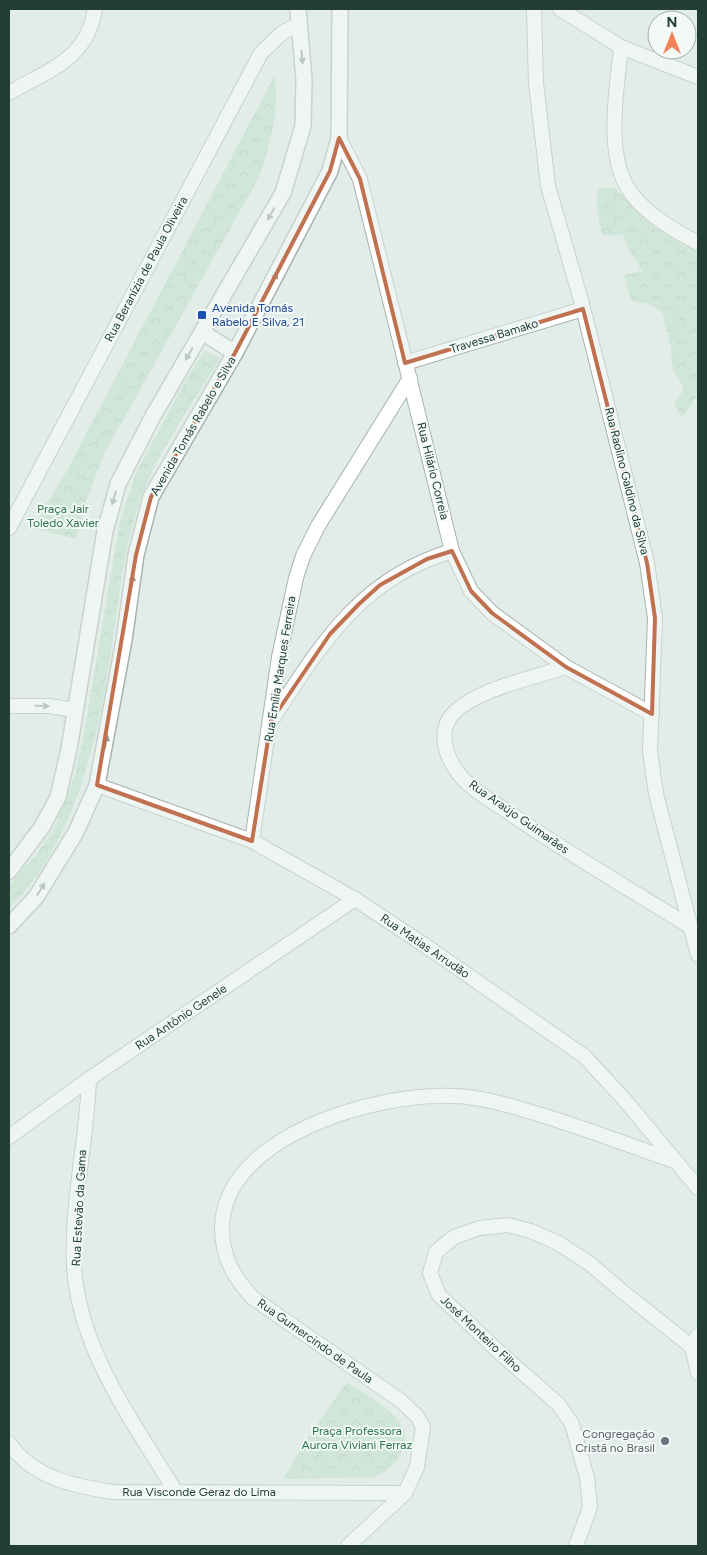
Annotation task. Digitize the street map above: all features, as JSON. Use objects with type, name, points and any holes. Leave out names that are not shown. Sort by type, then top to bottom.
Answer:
[{"type":"street","points":[[9,93],[47,73],[76,52],[93,20],[94,9]]},
{"type":"street","name":"Avenida Tomás Rabelo e Silva","points":[[9,926],[36,897],[76,832],[97,785],[122,650],[136,555],[151,497],[235,353],[330,171],[339,138],[340,9]]},
{"type":"street","name":"Rua Raolino Galdino da Silva","points":[[534,9],[536,83],[548,186],[583,309],[647,563],[656,618],[650,751],[656,794],[698,954]]},
{"type":"street","points":[[560,9],[621,47],[698,77]]},
{"type":"street","points":[[9,871],[42,827],[58,797],[70,749],[74,710],[104,531],[118,484],[153,416],[283,193],[303,126],[304,79],[299,16]]},
{"type":"street","name":"Rua Beranízia de Paula Oliveira","points":[[9,528],[261,53],[299,16]]},
{"type":"street","points":[[621,47],[615,116],[618,163],[622,179],[635,199],[663,222],[698,243]]},
{"type":"street","name":"Rua Hilário Correia","points":[[339,138],[360,179],[452,551],[470,591],[486,607],[566,666],[652,714]]},
{"type":"street","name":"Travessa Bamako","points":[[405,363],[583,309]]},
{"type":"street","points":[[202,332],[235,353]]},
{"type":"street","name":"Rua Emília Marques Ferreira","points":[[252,841],[279,658],[296,578],[303,556],[318,526],[410,378]]},
{"type":"street","points":[[271,721],[330,634],[368,594],[409,566],[452,551]]},
{"type":"street","name":"Rua Araújo Guimarães","points":[[566,666],[488,693],[464,704],[448,722],[444,734],[448,756],[460,776],[479,792],[569,852],[691,927]]},
{"type":"street","points":[[9,706],[50,706],[74,710]]},
{"type":"street","name":"Rua Matias Arrudão","points":[[97,785],[252,841],[355,899],[424,944],[584,1056],[623,1098],[698,1188]]},
{"type":"street","name":"Rua Antônio Genele","points":[[9,1137],[89,1080],[355,899]]},
{"type":"street","name":"Rua Estevão da Gama","points":[[89,1080],[79,1171],[74,1248],[74,1266],[82,1316],[95,1351],[131,1419],[176,1492]]},
{"type":"street","name":"Rua Gumercindo de Paula","points":[[348,1546],[405,1493],[417,1467],[423,1428],[417,1416],[401,1401],[253,1298],[240,1284],[228,1263],[222,1242],[222,1218],[226,1200],[240,1178],[257,1158],[272,1146],[320,1123],[394,1099],[420,1095],[455,1096],[493,1101],[577,1126],[674,1161]]},
{"type":"street","name":"José Monteiro Filho","points":[[576,1546],[590,1507],[588,1478],[572,1424],[558,1404],[486,1341],[439,1295],[430,1273],[431,1262],[436,1252],[454,1237],[480,1228],[508,1225],[531,1231],[558,1243],[589,1263],[622,1292],[695,1341]]},
{"type":"street","points":[[695,1341],[698,1373]]},
{"type":"street","name":"Rua Visconde Geraz do Lima","points":[[9,1443],[30,1466],[48,1476],[82,1488],[113,1492],[405,1493]]},
{"type":"highlighted area","points":[[339,138],[360,179],[405,363],[583,309],[647,563],[655,618],[652,714],[566,667],[492,613],[471,591],[452,551],[427,559],[380,585],[330,634],[271,721],[252,841],[97,785],[136,555],[151,497],[235,353],[330,171]]},
{"type":"green space","name":"Praça Jair Toledo Xavier","points":[[275,75],[276,101],[273,127],[259,177],[105,452],[85,504],[76,539],[32,528],[65,474]]},
{"type":"green space","points":[[598,187],[616,189],[655,228],[698,251],[698,395],[682,417],[674,405],[684,389],[673,369],[671,349],[662,312],[649,304],[631,301],[624,275],[643,271],[631,254],[623,235],[602,235],[597,209]]},
{"type":"green space","points":[[205,351],[220,358],[154,468],[145,487],[133,524],[122,576],[99,718],[80,788],[50,855],[32,883],[9,908],[9,885],[36,855],[54,829],[73,781],[83,739],[120,521],[136,473],[186,380]]},
{"type":"green space","name":"Praça Professora Aurora Viviani Ferraz","points":[[347,1382],[380,1404],[400,1423],[405,1433],[405,1445],[399,1457],[388,1469],[375,1477],[283,1479],[307,1439]]},
{"type":"place","name":"Avenida Tomás Rabelo E Silva, 21","points":[[202,315]]},
{"type":"place","name":"Congregação Cristã no Brasil","points":[[665,1441]]}]
